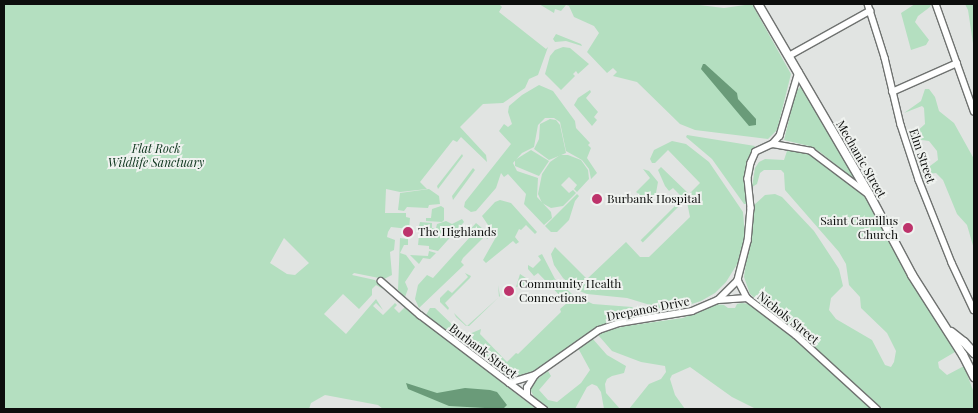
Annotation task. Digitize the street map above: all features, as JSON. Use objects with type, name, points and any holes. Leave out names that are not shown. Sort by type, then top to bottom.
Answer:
[{"type":"main road","name":"Mechanic Street","points":[[761,5],[869,194],[912,275],[974,377]]},
{"type":"main road","points":[[947,330],[964,342],[974,353]]},
{"type":"street","name":"Elm Street","points":[[868,4],[886,58],[892,92],[901,125],[933,216],[974,310]]},
{"type":"street","points":[[936,4],[974,111]]},
{"type":"street","points":[[789,56],[870,11]]},
{"type":"street","points":[[892,92],[957,63]]},
{"type":"street","points":[[738,280],[746,252],[750,219],[748,179],[751,163],[756,152],[773,144],[782,132],[798,72]]},
{"type":"street","points":[[773,144],[811,150],[869,194]]},
{"type":"street","name":"Nichols Street","points":[[738,280],[748,298],[796,336],[877,409]]},
{"type":"street","name":"Drepanos Drive","points":[[718,300],[738,280]]},
{"type":"street","name":"Burbank Street","points":[[381,281],[411,307],[544,409]]},
{"type":"street","name":"Drepanos Drive","points":[[509,383],[535,375],[599,330],[620,323],[692,311],[718,300],[748,298]]},
{"type":"street","points":[[527,396],[528,388],[535,375]]},
{"type":"green space","name":"Flat Rock Wildlife Sanctuary","points":[[4,4],[499,4],[502,7],[499,12],[546,49],[548,47],[538,75],[529,79],[525,88],[503,103],[483,104],[460,127],[486,155],[487,162],[461,137],[457,142],[453,140],[420,182],[427,189],[400,192],[386,189],[385,213],[406,213],[406,217],[410,218],[409,229],[391,227],[388,232],[387,237],[395,240],[394,250],[390,252],[392,275],[384,279],[354,273],[352,275],[375,280],[383,289],[376,285],[372,289],[372,295],[359,309],[343,294],[324,314],[346,334],[376,299],[383,310],[376,303],[373,306],[383,315],[395,303],[397,305],[394,308],[399,313],[405,307],[536,409],[383,409],[378,405],[325,395],[311,403],[309,409],[4,409]],"holes":[[[284,238],[309,263],[295,275],[287,274],[270,263]]]},
{"type":"green space","points":[[539,4],[691,4],[724,8],[752,4],[791,74],[777,130],[768,139],[695,130],[680,124],[637,82],[613,76],[617,72],[613,68],[607,73],[587,52],[599,33],[594,26],[574,17],[569,6],[566,5],[561,11],[555,9],[554,13]]},
{"type":"green space","points":[[915,4],[931,4],[930,7],[918,16],[915,22],[929,40],[926,45],[911,50],[901,13]]},
{"type":"green space","points":[[965,4],[974,4],[974,50],[968,10]]},
{"type":"green space","points":[[556,34],[582,46],[566,41],[555,42],[553,39]]},
{"type":"green space","points":[[563,47],[570,48],[589,64],[578,74],[576,71],[573,74],[575,76],[561,90],[545,74],[550,56],[555,50]]},
{"type":"green space","points":[[539,85],[553,91],[575,121],[576,128],[590,143],[588,145],[591,148],[587,158],[597,173],[591,179],[589,169],[582,160],[566,151],[560,122],[554,118],[545,118],[538,125],[534,147],[522,153],[513,163],[517,171],[538,178],[537,197],[551,212],[552,218],[544,225],[524,204],[526,194],[508,174],[504,177],[501,173],[496,188],[476,211],[471,212],[464,207],[465,202],[511,144],[499,131],[504,124],[508,127],[512,124],[508,112],[509,106],[522,95]]},
{"type":"green space","points":[[801,86],[856,181],[820,152],[809,146],[784,140],[796,91]]},
{"type":"green space","points":[[925,89],[929,89],[935,97],[939,111],[954,123],[974,159],[974,249],[967,225],[957,214],[943,180],[936,173],[928,174],[926,169],[938,160],[937,151],[929,141],[915,139],[913,135],[925,124],[924,108],[922,106],[904,113],[921,101]]},
{"type":"green space","points":[[590,90],[591,92],[586,98],[598,112],[594,117],[597,120],[592,126],[574,105],[578,98]]},
{"type":"green space","points":[[550,119],[556,120],[560,125],[566,153],[549,160],[534,149],[539,139],[540,124]]},
{"type":"green space","points":[[687,135],[755,146],[746,168],[748,204],[744,204],[712,159],[686,137]]},
{"type":"green space","points":[[672,141],[686,144],[709,162],[743,212],[745,236],[743,252],[726,282],[715,293],[701,301],[670,311],[627,298],[587,294],[577,290],[563,278],[554,265],[551,254],[555,247],[587,279],[626,242],[640,257],[649,257],[690,217],[687,202],[673,188],[669,191],[658,170],[661,167],[689,194],[700,183],[668,150],[655,163],[652,163],[650,159],[654,150]]},
{"type":"green space","points":[[788,148],[802,150],[814,155],[860,190],[869,201],[907,274],[955,348],[955,352],[938,362],[939,368],[947,375],[964,366],[974,393],[974,409],[883,409],[814,347],[750,294],[744,277],[754,205],[765,195],[775,194],[782,197],[814,231],[839,269],[843,286],[831,298],[829,310],[836,319],[872,340],[885,365],[891,367],[894,362],[896,351],[887,333],[861,308],[860,297],[849,285],[846,264],[839,252],[785,190],[784,173],[781,170],[764,170],[760,173],[757,184],[752,187],[755,168],[759,162],[765,159],[784,160]]},
{"type":"green space","points":[[531,150],[549,161],[539,176],[515,166],[515,160]]},
{"type":"green space","points":[[462,154],[463,156],[438,189],[437,186]]},
{"type":"green space","points":[[560,155],[568,155],[581,160],[588,170],[589,179],[577,192],[574,189],[577,185],[569,177],[561,185],[569,193],[573,190],[576,193],[563,206],[551,208],[542,203],[538,194],[542,174],[550,162]]},
{"type":"green space","points":[[473,168],[475,170],[453,200],[452,196]]},
{"type":"green space","points":[[643,169],[649,171],[658,182],[656,193],[648,201],[636,192],[650,178]]},
{"type":"green space","points":[[429,189],[439,196],[440,204],[429,205],[428,208],[407,207],[404,211],[398,210],[400,193]]},
{"type":"green space","points":[[577,194],[579,196],[575,201],[569,220],[557,232],[551,232],[545,226]]},
{"type":"green space","points":[[500,200],[511,203],[537,232],[535,234],[526,225],[521,230],[519,229],[515,237],[519,242],[516,244],[513,241],[486,263],[483,260],[496,237],[482,216],[495,202]]},
{"type":"green space","points":[[676,205],[678,207],[643,242],[641,240]]},
{"type":"green space","points":[[441,206],[444,208],[444,220],[442,222],[426,221],[426,218],[431,218],[432,209]]},
{"type":"green space","points":[[462,219],[464,222],[438,251],[429,249],[429,246],[418,245],[419,236],[425,236],[426,231],[425,226],[419,226],[420,222],[432,223],[432,228],[436,228],[437,224],[446,221],[452,224]]},
{"type":"green space","points":[[476,223],[488,233],[488,239],[484,237],[463,258],[461,262],[464,265],[419,308],[415,299],[418,285],[427,275],[433,278],[470,237],[466,234]]},
{"type":"green space","points":[[400,238],[408,239],[408,245],[404,245],[400,253],[406,255],[415,267],[405,282],[408,289],[405,297],[398,290]]},
{"type":"green space","points":[[429,251],[436,253],[430,259],[423,258],[419,264],[410,255],[428,256]]},
{"type":"green space","points":[[542,254],[555,279],[572,294],[593,304],[632,307],[636,311],[635,315],[618,319],[597,328],[534,371],[510,378],[426,315],[430,308],[435,308],[460,332],[467,335],[481,329],[480,334],[507,362],[516,353],[518,354],[561,312],[560,309],[567,303],[538,273],[534,276],[528,269],[528,265],[533,268],[541,260],[538,256]]},
{"type":"green space","points":[[465,273],[471,276],[445,303],[449,308],[448,310],[440,302],[440,298],[448,290],[452,293],[468,277]]},
{"type":"green space","points":[[520,274],[529,280],[520,290],[519,286],[516,287]]},
{"type":"green space","points":[[499,297],[469,326],[467,326]]},
{"type":"green space","points":[[716,304],[735,308],[737,304],[750,304],[772,318],[854,390],[872,409],[756,409],[732,397],[690,367],[672,375],[670,379],[675,395],[685,409],[629,409],[649,384],[661,379],[666,372],[665,366],[641,362],[612,351],[599,336],[600,332],[626,326],[683,318]]},
{"type":"green space","points":[[454,313],[467,326],[456,317]]},
{"type":"green space","points":[[592,338],[607,355],[626,366],[624,373],[612,376],[607,379],[605,384],[606,393],[620,409],[604,409],[601,392],[597,386],[592,384],[587,387],[575,409],[550,409],[534,397],[530,389],[532,383],[548,371],[551,376],[539,390],[548,400],[557,402],[581,383],[590,370],[578,348]]},
{"type":"shaded area","points":[[703,64],[737,93],[738,99],[756,119],[756,125],[749,126],[701,69]]},
{"type":"shaded area","points":[[406,383],[437,393],[465,388],[490,390],[497,392],[507,405],[503,409],[449,406],[408,389]]},
{"type":"place","name":"Burbank Hospital","points":[[597,199]]},
{"type":"place","name":"Saint Camillus Church","points":[[908,228]]},
{"type":"place","name":"The Highlands","points":[[408,232]]},
{"type":"place","name":"Community Health Connections","points":[[509,291]]}]
